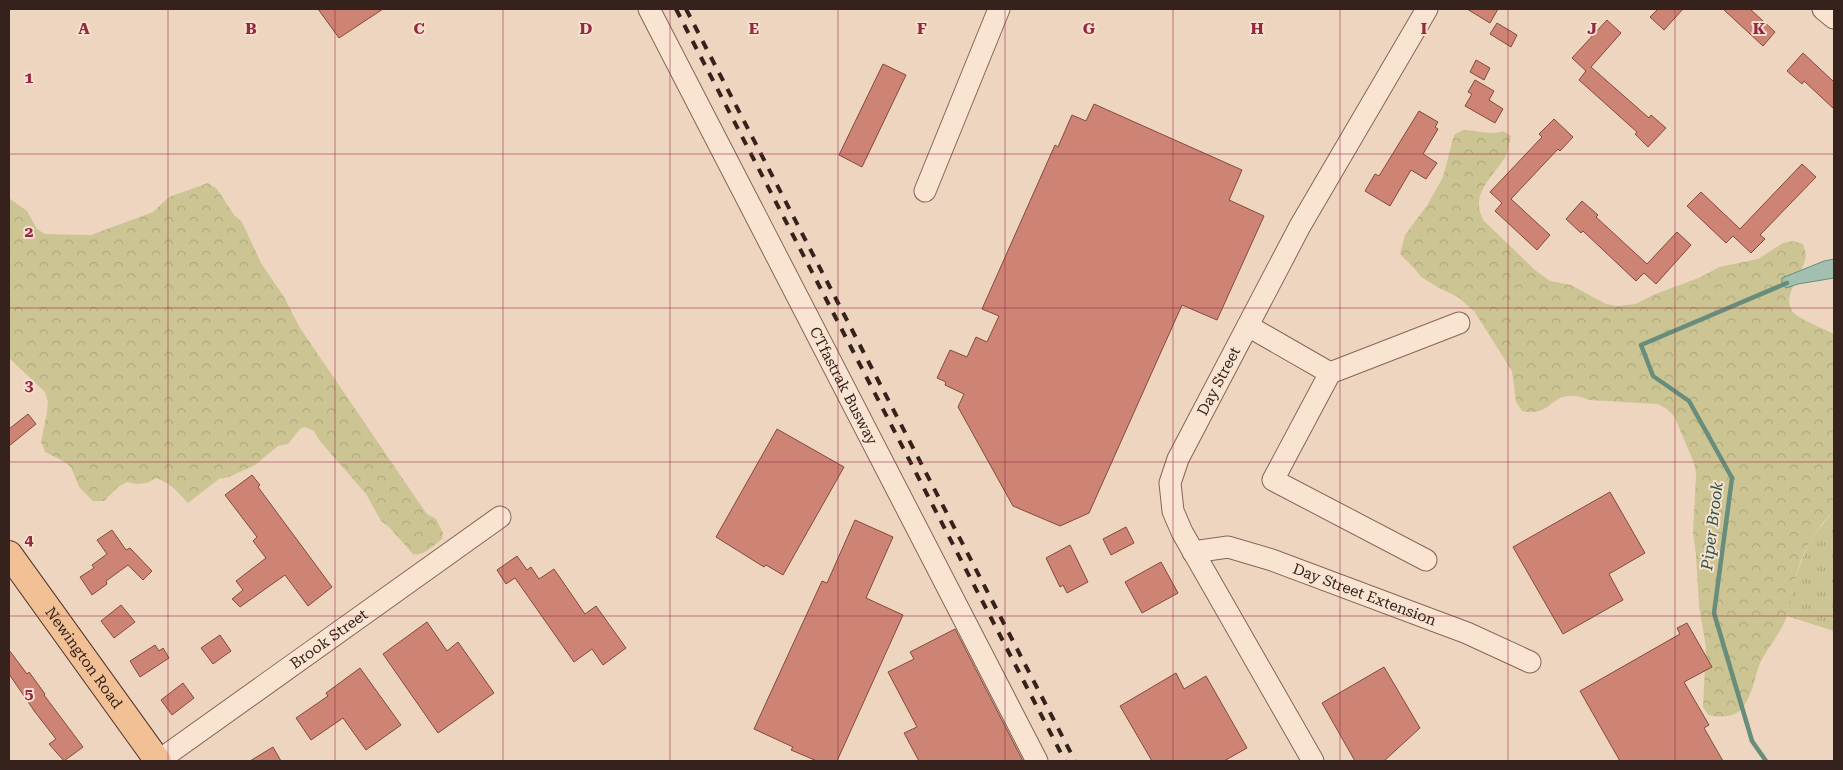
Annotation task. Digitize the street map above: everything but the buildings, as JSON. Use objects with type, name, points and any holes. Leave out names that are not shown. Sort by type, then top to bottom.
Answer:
[{"type":"main road","name":"Newington Road","points":[[9,554],[158,761]]},
{"type":"street","name":"CTfastrak Busway","points":[[649,9],[1037,761]]},
{"type":"street","points":[[926,191],[999,9]]},
{"type":"street","name":"Day Street","points":[[1313,761],[1182,532],[1173,511],[1170,483],[1178,459],[1300,226],[1427,9]]},
{"type":"street","points":[[1823,9],[1834,18]]},
{"type":"street","points":[[1426,560],[1273,480],[1330,373],[1459,323]]},
{"type":"street","points":[[1248,326],[1330,373]]},
{"type":"street","name":"Brook Street","points":[[158,761],[500,517]]},
{"type":"street","name":"Day Street Extension","points":[[1193,552],[1228,547],[1272,560],[1466,633],[1530,662]]},
{"type":"green space","points":[[1463,130],[1488,133],[1503,131],[1511,136],[1505,157],[1480,195],[1480,212],[1484,221],[1535,270],[1550,281],[1571,285],[1606,304],[1616,306],[1636,304],[1653,295],[1701,277],[1719,267],[1758,259],[1783,243],[1793,241],[1803,244],[1806,256],[1793,286],[1789,301],[1791,308],[1799,317],[1834,334],[1834,509],[1814,535],[1801,560],[1784,622],[1760,663],[1746,702],[1735,714],[1723,716],[1708,715],[1703,707],[1706,647],[1699,606],[1693,533],[1696,473],[1694,463],[1674,416],[1658,404],[1589,400],[1577,396],[1567,396],[1541,410],[1533,412],[1522,411],[1516,402],[1512,371],[1474,311],[1458,297],[1421,277],[1400,254],[1405,235],[1428,204],[1443,177],[1454,135]]},
{"type":"green space","points":[[208,183],[217,189],[234,215],[242,222],[261,263],[284,297],[300,328],[424,510],[436,519],[443,533],[442,539],[421,554],[413,554],[389,527],[381,521],[366,494],[319,440],[314,431],[305,427],[300,429],[288,444],[278,446],[255,465],[229,477],[219,479],[188,503],[170,485],[156,478],[147,483],[127,482],[118,487],[104,501],[93,501],[79,487],[71,467],[45,452],[41,442],[48,401],[45,392],[9,358],[9,198],[27,211],[37,229],[45,234],[91,235],[153,212],[169,197]]},
{"type":"green space","points":[[1834,509],[1834,631],[1787,616],[1801,561],[1809,544]]},
{"type":"shaded area","points":[[1834,259],[1834,278],[1786,288],[1782,284],[1782,278],[1824,261]]},
{"type":"waterway","name":"Piper Brook","points":[[1766,761],[1752,741],[1714,613],[1732,478],[1689,401],[1653,376],[1641,345],[1787,283]]},
{"type":"railway","points":[[676,9],[1065,761]]},
{"type":"railway","points":[[686,9],[1075,761]]}]
